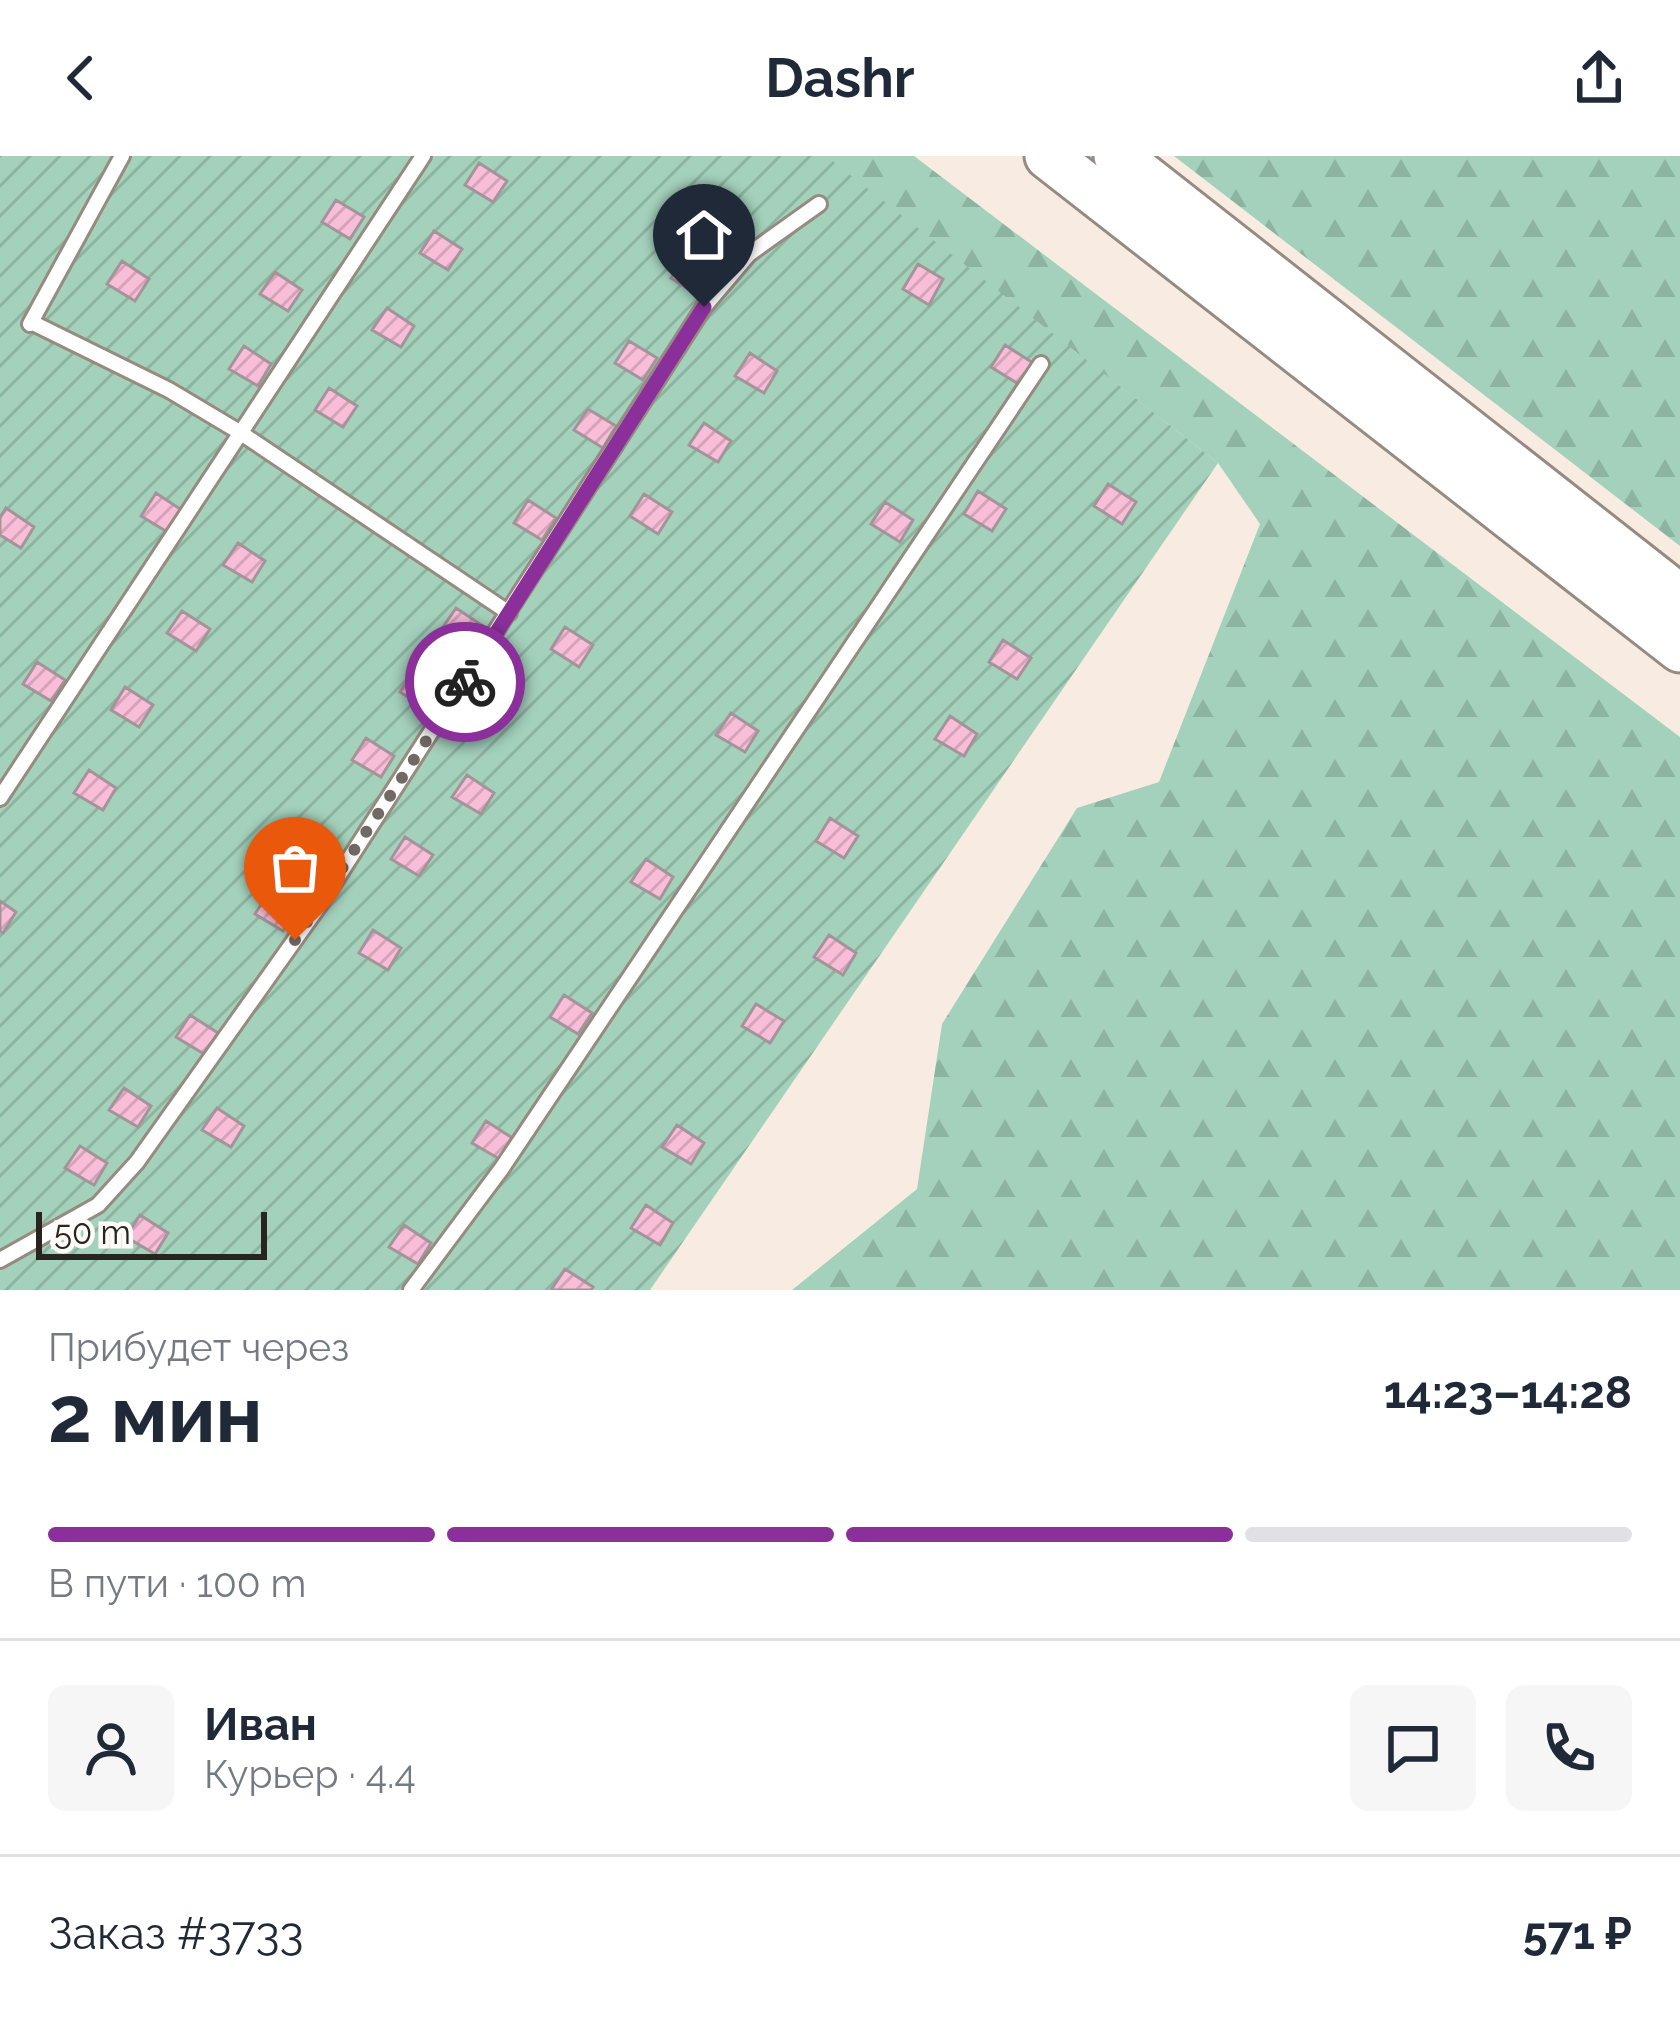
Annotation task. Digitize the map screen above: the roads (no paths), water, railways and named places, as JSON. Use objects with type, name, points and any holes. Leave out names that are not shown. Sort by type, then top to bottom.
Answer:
[{"type":"highway","points":[[1048,156],[1680,649]]},
{"type":"highway","points":[[1117,156],[1680,598]]},
{"type":"lane","points":[[122,156],[30,323],[169,390],[509,614]]},
{"type":"lane","points":[[0,798],[423,156]]},
{"type":"lane","points":[[0,1259],[98,1205],[137,1162],[321,903],[704,307],[749,254],[819,204]]},
{"type":"lane","points":[[411,1290],[502,1168],[1041,364]]}]
